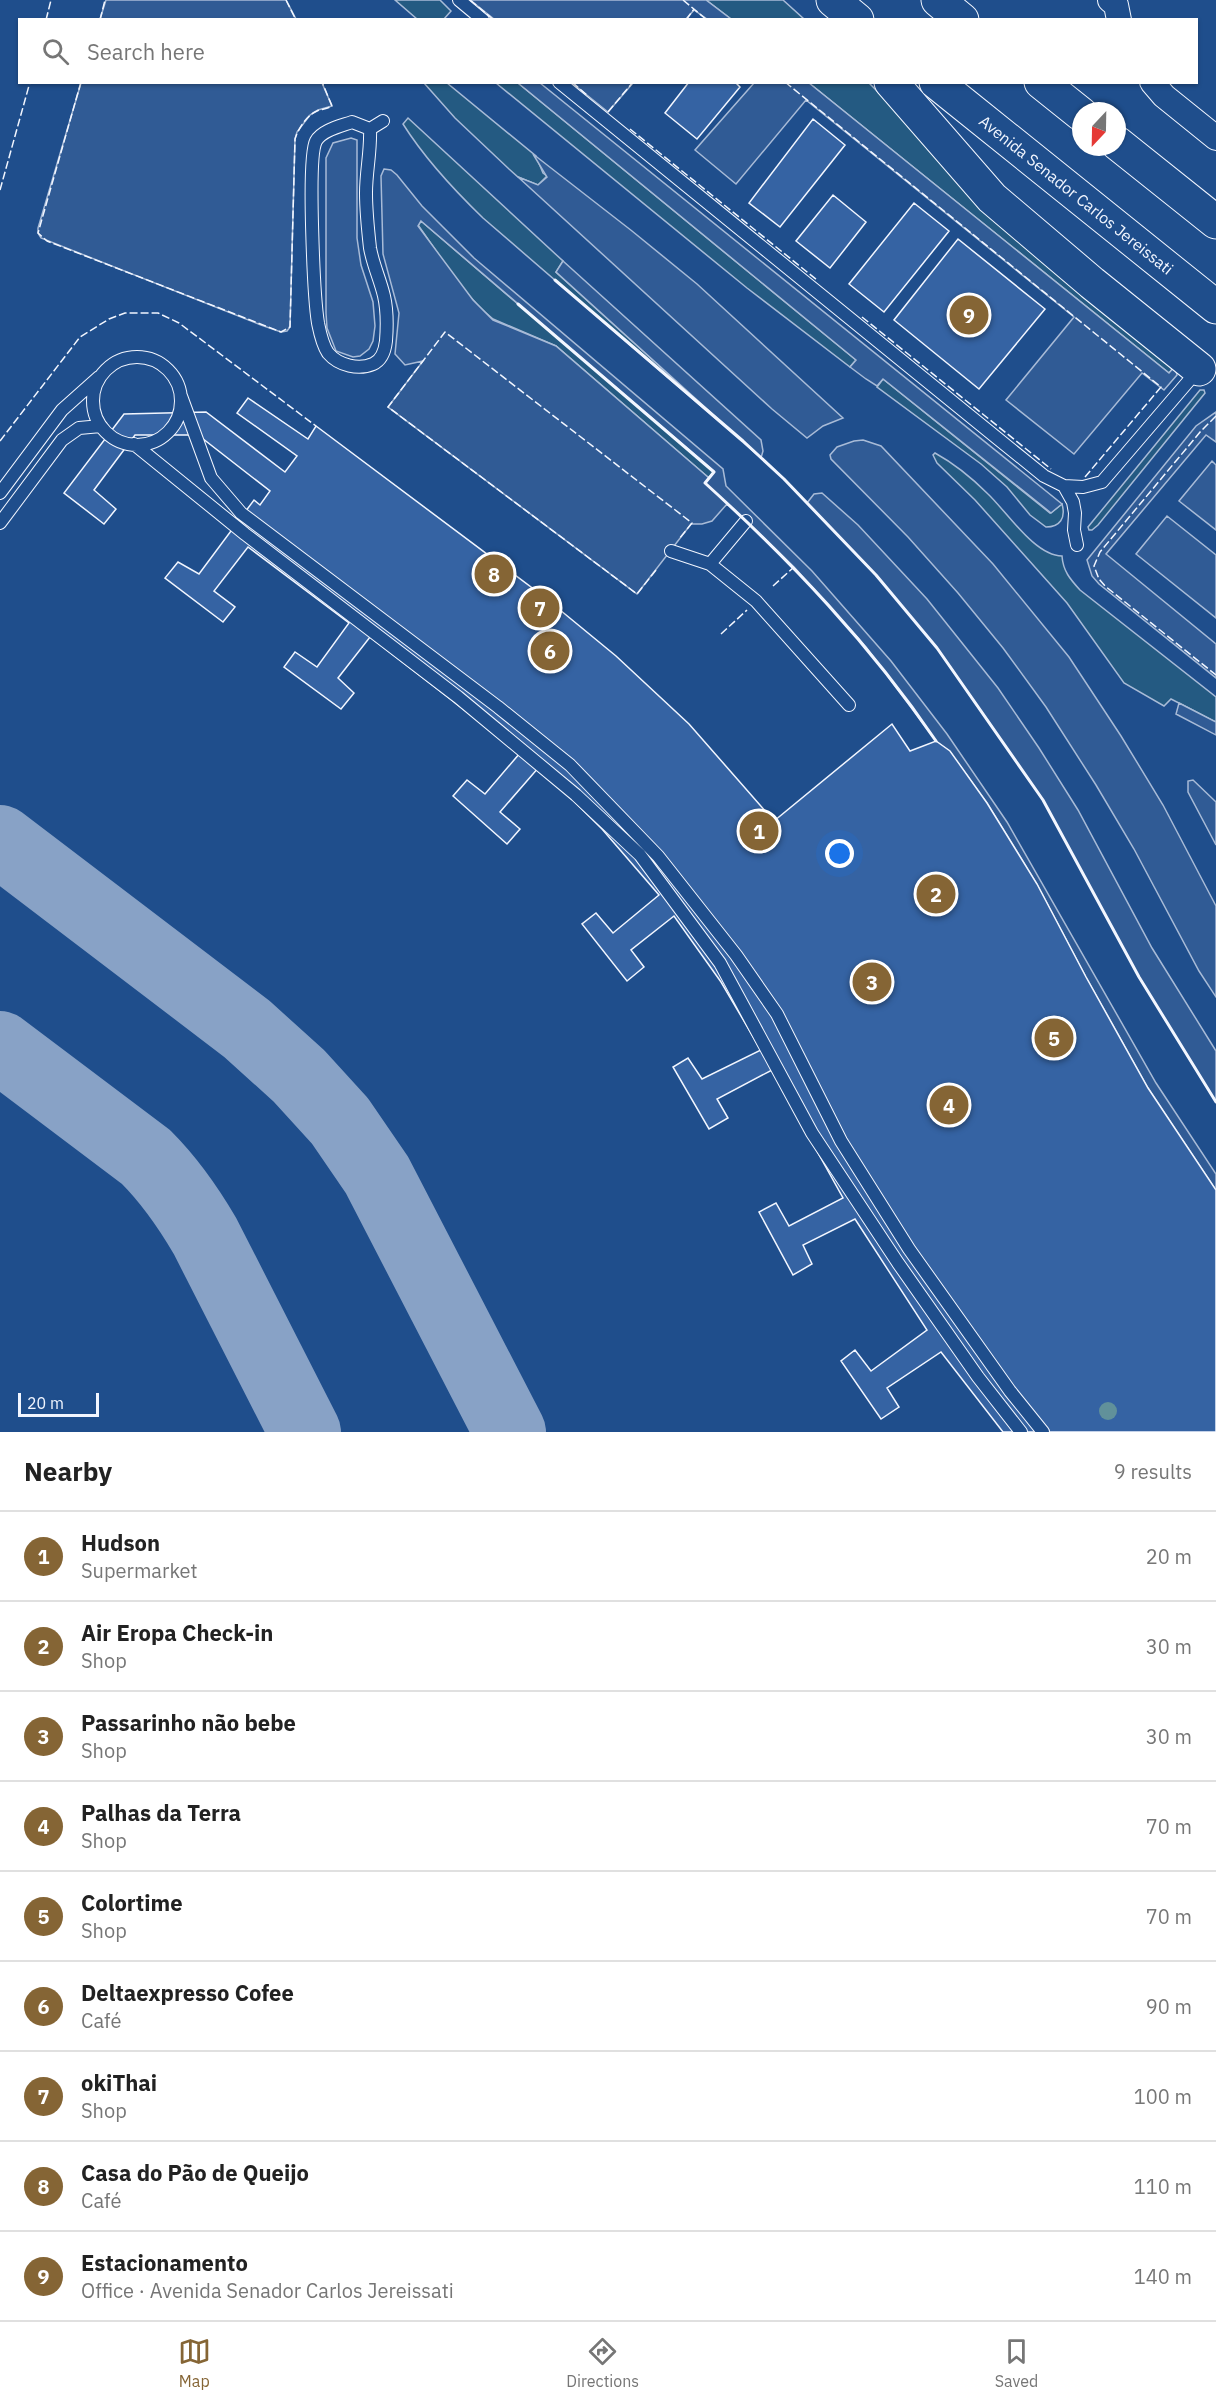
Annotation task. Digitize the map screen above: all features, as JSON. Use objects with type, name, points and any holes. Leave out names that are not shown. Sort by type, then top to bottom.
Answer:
[{"type":"main road","points":[[818,0],[833,18]]},
{"type":"main road","points":[[833,0],[855,18]]},
{"type":"main road","points":[[938,0],[960,18]]},
{"type":"main road","points":[[893,84],[993,198],[1092,283],[1199,369]]},
{"type":"main road","name":"Avenida Senador Carlos Jereissati","points":[[938,84],[1216,307]]},
{"type":"main road","points":[[1044,84],[1072,107]]},
{"type":"main road","points":[[1126,150],[1216,222]]},
{"type":"street","points":[[1154,84],[1164,96],[1216,138]]},
{"type":"lane","points":[[459,0],[481,18]]},
{"type":"lane","points":[[561,84],[1036,470],[1064,486],[1083,487],[1102,482],[1199,369]]},
{"type":"lane","points":[[370,129],[382,121]]},
{"type":"lane","points":[[352,122],[370,129],[371,145],[366,193],[368,221],[375,272],[384,297],[386,341],[384,354],[377,363],[359,369],[338,361],[328,353],[321,340],[313,237],[312,171],[315,142],[322,134],[352,122]]},
{"type":"lane","points":[[0,493],[62,410],[111,365],[136,356],[160,363],[171,371],[211,478],[241,513],[498,707],[570,765],[658,856],[736,955],[777,1014],[841,1141],[903,1240],[1010,1391],[1043,1432]]},
{"type":"lane","points":[[102,374],[93,399],[95,413],[101,426],[113,438],[124,443],[149,444],[168,432],[176,422],[181,409],[181,396]]},
{"type":"lane","points":[[0,523],[62,440],[79,428],[101,426]]},
{"type":"lane","points":[[134,444],[245,534],[458,697],[576,795],[640,855],[720,963],[812,1133],[898,1263],[978,1377],[1021,1432]]},
{"type":"lane","points":[[1064,486],[1073,502],[1077,545]]},
{"type":"lane","points":[[710,564],[746,521]]},
{"type":"lane","points":[[671,551],[710,564],[756,602],[849,705]]},
{"type":"shaded area","points":[[106,0],[286,0],[295,18],[100,18]]},
{"type":"shaded area","points":[[395,0],[440,0],[451,11],[445,18],[416,18]]},
{"type":"shaded area","points":[[470,0],[706,0],[730,18],[706,18],[694,10],[687,18],[493,18]]},
{"type":"shaded area","points":[[706,0],[783,0],[803,18],[730,18]]},
{"type":"shaded area","points":[[81,84],[322,84],[332,106],[310,115],[297,132],[295,139],[290,327],[287,331],[281,332],[261,325],[41,238],[38,228]]},
{"type":"shaded area","points":[[425,84],[448,84],[536,156],[543,173],[547,176],[538,185],[518,177],[455,118]]},
{"type":"shaded area","points":[[497,84],[519,84],[856,360],[850,367],[747,288]]},
{"type":"shaded area","points":[[519,84],[541,84],[1062,504],[1051,513],[883,379],[877,386],[850,367],[856,360]]},
{"type":"shaded area","points":[[573,84],[632,84],[608,112]]},
{"type":"shaded area","points":[[753,84],[810,84],[1169,373],[1175,366],[1177,375],[1164,390],[1142,373],[1074,454],[1006,400],[1074,317],[806,100],[736,184],[695,150]]},
{"type":"shaded area","points":[[810,84],[870,84],[927,141],[1175,366],[1169,373]]},
{"type":"shaded area","points":[[408,118],[563,261],[556,272],[761,458],[483,218],[450,185],[421,149],[403,124]]},
{"type":"shaded area","points":[[351,138],[357,140],[357,238],[361,265],[373,302],[375,326],[373,341],[369,349],[360,356],[353,357],[336,351],[327,328],[326,313],[326,158],[333,143]]},
{"type":"shaded area","points":[[533,154],[697,284],[843,418],[823,426],[807,438],[772,409],[518,177],[538,185],[547,177]]},
{"type":"shaded area","points":[[384,169],[391,170],[397,175],[422,206],[474,258],[723,469],[726,486],[812,571],[891,661],[947,734],[1007,822],[1156,1083],[1216,1174],[1216,1190],[1148,1088],[1037,884],[987,803],[950,752],[936,741],[866,647],[794,567],[764,538],[727,504],[712,521],[691,524],[637,594],[388,407],[423,361],[405,365],[395,354],[399,313],[383,254],[381,176]],"holes":[[[421,221],[714,471],[709,478],[556,346],[493,320],[473,300],[418,226]]]},
{"type":"shaded area","points":[[421,221],[714,472],[709,478],[556,346],[493,319],[472,299],[453,275],[418,225]]},
{"type":"shaded area","points":[[563,261],[761,440],[763,451],[761,458],[556,272]]},
{"type":"shaded area","points":[[883,379],[1050,513],[1062,504],[1061,521],[1051,527],[1046,527],[1030,515],[1007,487],[981,464],[877,387]]},
{"type":"shaded area","points":[[1200,390],[1204,390],[1205,393],[1098,525],[1089,530],[1088,527]]},
{"type":"shaded area","points":[[1216,412],[1216,442],[1206,435],[1106,554],[1216,644],[1216,678],[1099,584],[1092,576],[1087,560],[1196,426]]},
{"type":"shaded area","points":[[863,440],[881,446],[993,564],[1069,657],[1121,736],[1163,805],[1216,906],[1216,997],[1199,971],[1134,849],[1046,707],[1003,648],[958,593],[908,537],[831,459],[830,455],[837,447]]},
{"type":"shaded area","points":[[935,453],[976,482],[1032,541],[1052,554],[1062,556],[1068,575],[1080,590],[1216,697],[1216,722],[1171,699],[1164,706],[1124,683],[1067,603],[975,500],[937,463],[933,455]]},
{"type":"shaded area","points":[[1212,461],[1216,465],[1216,530],[1179,501]]},
{"type":"shaded area","points":[[822,493],[858,525],[927,599],[998,688],[1039,748],[1078,810],[1152,948],[1216,1051],[1216,1102],[1139,977],[1043,800],[937,648],[876,575],[807,503],[814,494]]},
{"type":"shaded area","points":[[1167,516],[1216,555],[1216,618],[1136,554]]},
{"type":"shaded area","points":[[1179,703],[1216,722],[1216,735],[1176,714]]},
{"type":"shaded area","points":[[1193,780],[1216,802],[1216,845],[1188,792],[1188,781]]},
{"type":"building","points":[[687,84],[737,84],[740,87],[697,139],[665,113]]},
{"type":"building","points":[[813,119],[845,145],[780,227],[749,203]]},
{"type":"building","points":[[833,195],[866,222],[830,268],[796,241]]},
{"type":"building","points":[[914,203],[949,231],[884,312],[849,284]]},
{"type":"building","points":[[958,239],[1045,309],[979,389],[894,320]]},
{"type":"building","points":[[248,398],[308,439],[316,426],[543,596],[616,656],[689,724],[774,821],[892,724],[910,751],[936,741],[950,751],[987,803],[1037,884],[1148,1088],[1216,1190],[1216,1432],[1003,1432],[941,1352],[887,1388],[899,1407],[881,1419],[841,1361],[855,1350],[871,1371],[927,1330],[855,1219],[803,1245],[812,1264],[793,1275],[759,1212],[776,1203],[789,1226],[843,1198],[772,1070],[717,1099],[728,1118],[709,1129],[673,1067],[688,1058],[702,1079],[761,1050],[721,982],[674,916],[631,950],[644,967],[627,981],[582,924],[596,913],[613,933],[659,895],[602,829],[539,767],[500,812],[520,829],[507,844],[453,796],[467,780],[485,794],[520,753],[370,637],[338,678],[354,693],[341,709],[284,667],[295,652],[317,667],[349,623],[248,547],[214,591],[235,607],[223,622],[165,578],[178,562],[199,574],[254,500],[260,505],[270,491],[198,435],[135,435],[94,490],[116,509],[104,524],[64,493],[124,414],[206,412],[285,472],[297,456],[237,413]]},
{"type":"taxiway","points":[[0,841],[247,1029],[299,1076],[340,1121],[377,1175],[510,1432]]},
{"type":"taxiway","points":[[0,1047],[146,1157],[171,1185],[205,1236],[305,1432]]},
{"type":"fence","points":[[46,18],[51,0]]},
{"type":"fence","points":[[100,18],[105,0]]},
{"type":"fence","points":[[286,0],[295,18]]},
{"type":"fence","points":[[470,0],[492,18]]},
{"type":"fence","points":[[683,0],[705,18]]},
{"type":"fence","points":[[687,18],[694,9]]},
{"type":"fence","points":[[0,190],[29,84]]},
{"type":"fence","points":[[80,84],[38,233],[47,241],[281,332],[290,327],[295,139],[306,119],[317,111],[332,106],[323,84]]},
{"type":"fence","points":[[574,84],[588,96]]},
{"type":"fence","points":[[608,112],[631,84]]},
{"type":"fence","points":[[787,84],[1161,387],[1085,477]]},
{"type":"fence","points":[[630,129],[817,280]]},
{"type":"fence","points":[[0,441],[80,337],[109,319],[125,313],[158,313],[179,323],[316,426]]},
{"type":"fence","points":[[862,317],[1051,469]]},
{"type":"fence","points":[[656,570],[637,594],[388,407],[445,332],[692,523],[679,539]]},
{"type":"fence","points":[[1216,416],[1100,552],[1094,566],[1099,579],[1105,586],[1216,675]]},
{"type":"fence","points":[[773,586],[794,567]]},
{"type":"fence","points":[[721,634],[747,610]]},
{"type":"wall","points":[[555,280],[784,479],[876,575],[937,648],[1043,800],[1139,977],[1216,1102]]},
{"type":"wall","points":[[518,304],[714,472],[705,483],[798,573],[857,637],[911,705],[936,741]]},
{"type":"place","name":"Estacionamento","points":[[969,315]]},
{"type":"place","name":"Casa do Pão de Queijo","points":[[494,574]]},
{"type":"place","name":"okiThai","points":[[540,608]]},
{"type":"place","name":"Deltaexpresso Cofee","points":[[550,651]]},
{"type":"place","name":"Hudson","points":[[759,831]]},
{"type":"place","name":"Air Eropa Check-in","points":[[936,894]]},
{"type":"place","name":"Passarinho não bebe","points":[[872,982]]},
{"type":"place","name":"Colortime","points":[[1054,1038]]},
{"type":"place","name":"Palhas da Terra","points":[[949,1105]]}]
